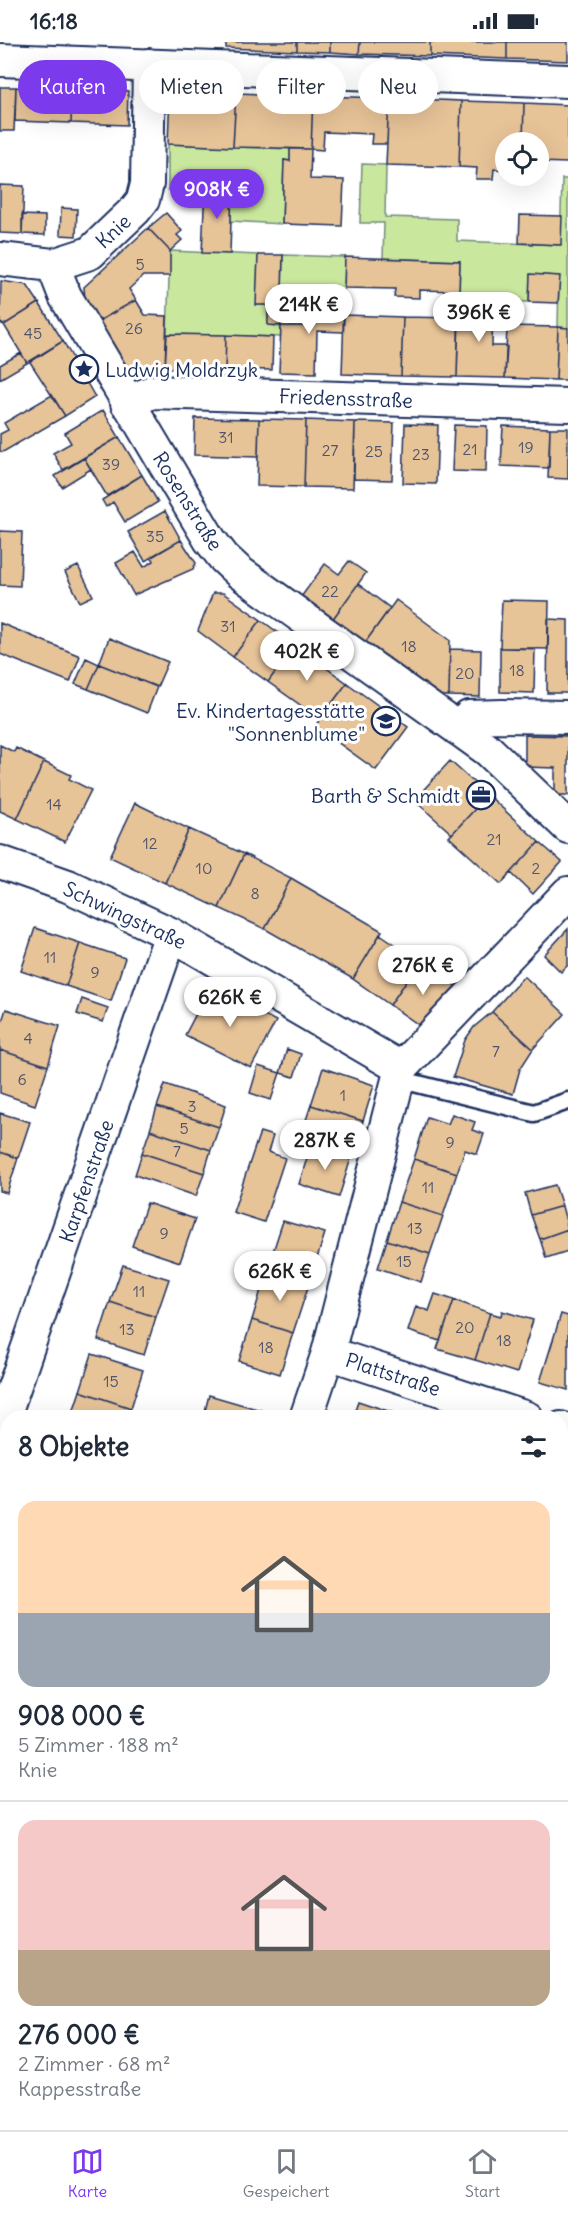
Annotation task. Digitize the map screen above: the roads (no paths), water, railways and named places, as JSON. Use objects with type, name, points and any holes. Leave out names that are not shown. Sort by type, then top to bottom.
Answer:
[{"type":"street","points":[[179,60],[216,54],[568,81]]},
{"type":"street","points":[[0,60],[139,65]]},
{"type":"street","name":"Knie","points":[[53,265],[90,252],[143,200],[147,184],[148,114]]},
{"type":"street","points":[[0,259],[53,265]]},
{"type":"street","name":"Rosenstraße","points":[[53,265],[65,296],[210,540],[218,566],[239,572],[488,750],[568,827]]},
{"type":"street","name":"Friedensstraße","points":[[128,403],[152,392],[568,405]]},
{"type":"street","points":[[458,729],[469,717],[568,717]]},
{"type":"street","name":"Schwingstraße","points":[[0,862],[68,886],[171,934],[399,1074]]},
{"type":"street","points":[[309,1410],[328,1353],[399,1074],[568,893]]},
{"type":"street","name":"Karpfenstraße","points":[[6,1410],[171,934]]},
{"type":"street","name":"Plattstraße","points":[[328,1353],[503,1410]]},
{"type":"lane","points":[[399,1074],[534,1113],[568,1101]]},
{"type":"place","name":"Ludwig Moldrzyk","points":[[84,369]]},
{"type":"place","name":"Ev. Kindertagesstätte \"Sonnenblume\"","points":[[386,721]]},
{"type":"place","name":"Barth & Schmidt","points":[[481,795]]}]
